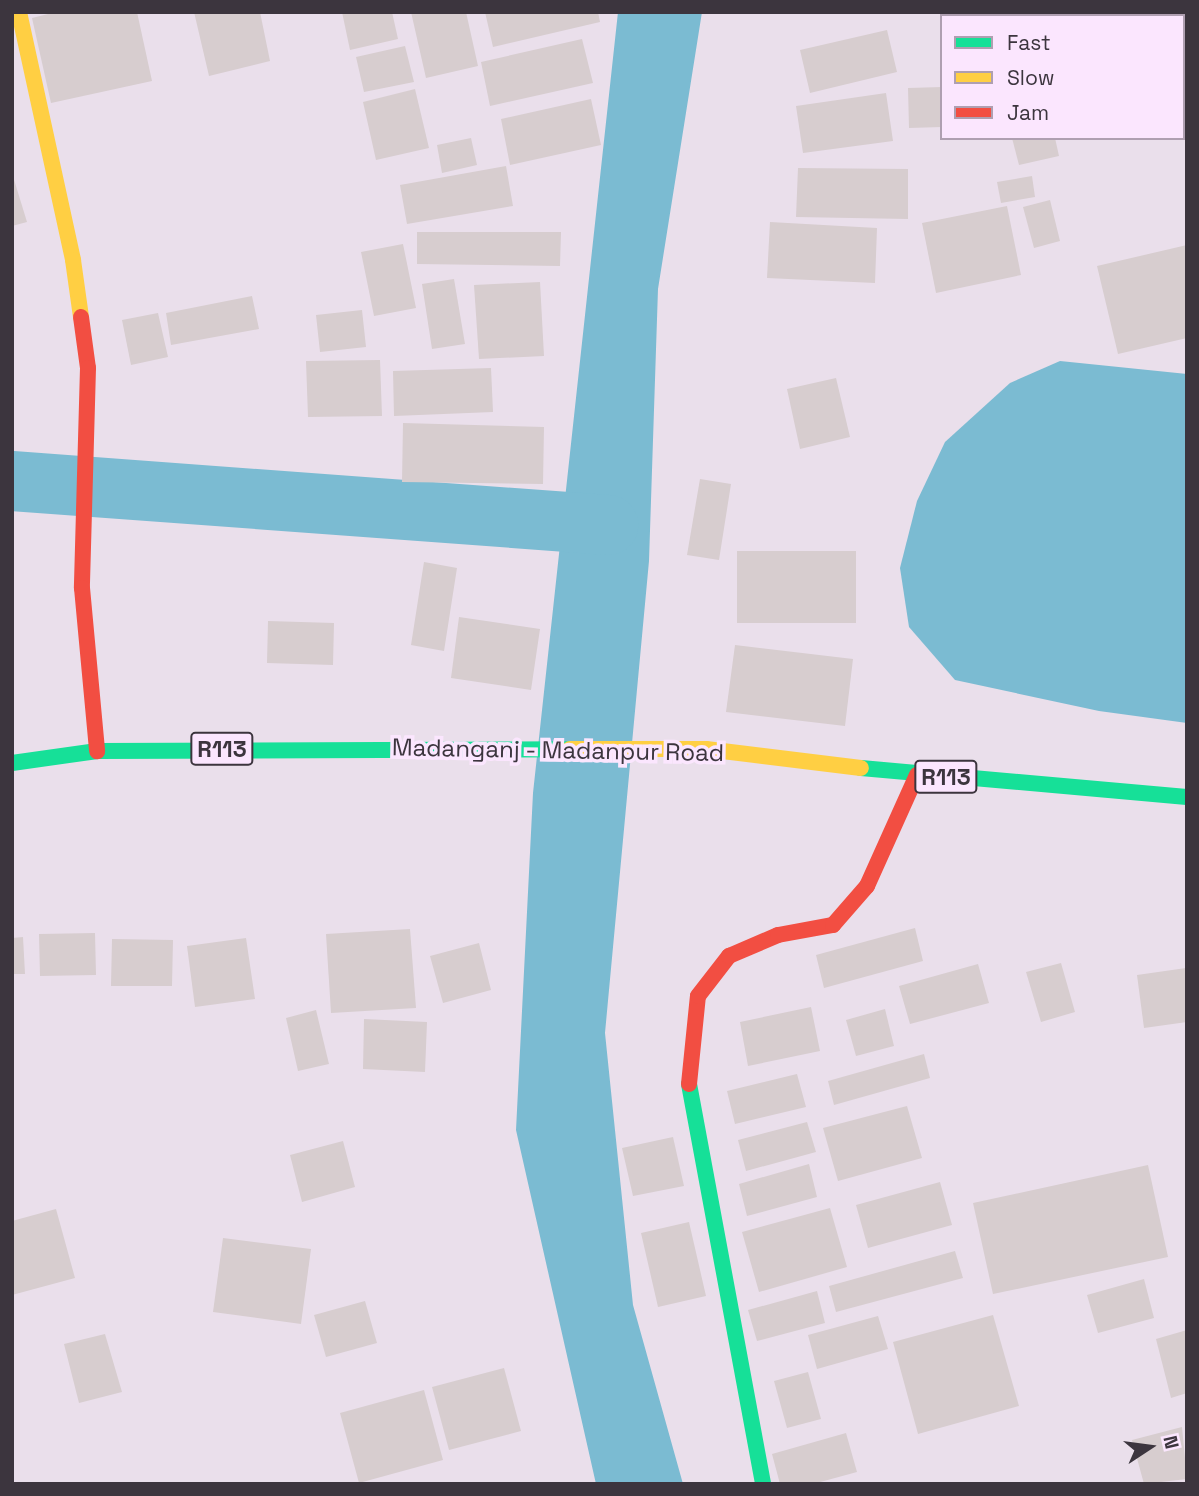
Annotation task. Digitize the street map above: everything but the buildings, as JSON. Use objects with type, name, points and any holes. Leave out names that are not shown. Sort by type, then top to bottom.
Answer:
[{"type":"street","points":[[19,12],[74,260],[88,368],[82,588],[97,751]]},
{"type":"street","name":"Madanganj - Madanpur Road","points":[[12,763],[97,751],[432,747],[706,749],[917,775],[1187,797]]},
{"type":"street","points":[[763,1484],[687,1074],[698,996],[729,956],[778,935],[833,925],[867,886],[917,775]]},
{"type":"water","points":[[618,12],[702,12],[658,289],[649,561],[605,1033],[633,1305],[683,1484],[596,1484],[516,1130],[533,793]]},
{"type":"water","points":[[1060,361],[1187,374],[1187,723],[1099,711],[955,680],[909,627],[900,568],[917,501],[945,442],[1010,383]]},
{"type":"waterway","points":[[12,481],[608,525]]},
{"type":"traffic: fast","points":[[12,763],[97,751],[570,749]]},
{"type":"traffic: fast","points":[[861,768],[1187,797]]},
{"type":"traffic: fast","points":[[689,1084],[763,1484]]},
{"type":"traffic: slow","points":[[19,12],[73,260],[81,317]]},
{"type":"traffic: slow","points":[[570,749],[706,749],[861,768]]},
{"type":"traffic: jam","points":[[81,317],[88,368],[82,588],[97,751]]},
{"type":"traffic: jam","points":[[689,1084],[698,996],[729,956],[778,935],[833,925],[867,886],[917,775]]}]
